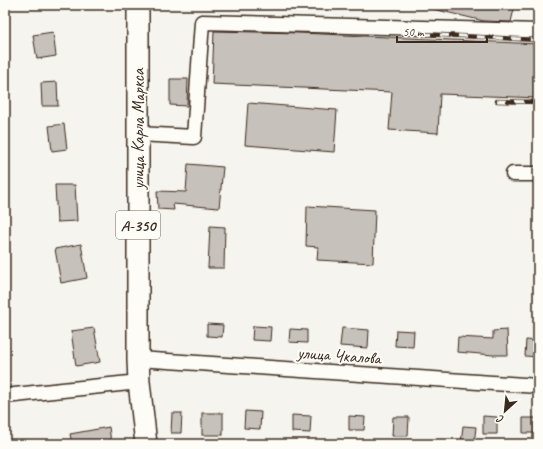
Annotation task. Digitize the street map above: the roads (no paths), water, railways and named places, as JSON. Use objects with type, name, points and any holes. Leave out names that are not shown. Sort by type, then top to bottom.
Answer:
[{"type":"highway","name":"улица Карла Маркса","points":[[138,5],[138,360],[146,444]]},
{"type":"street","points":[[138,134],[194,137],[202,22],[538,31]]},
{"type":"street","points":[[513,174],[538,174]]},
{"type":"street","name":"улица Чкалова","points":[[138,360],[538,386]]},
{"type":"street","points":[[5,396],[139,382]]},
{"type":"railway","points":[[422,34],[538,40]]},
{"type":"railway","points":[[497,101],[538,102]]}]
